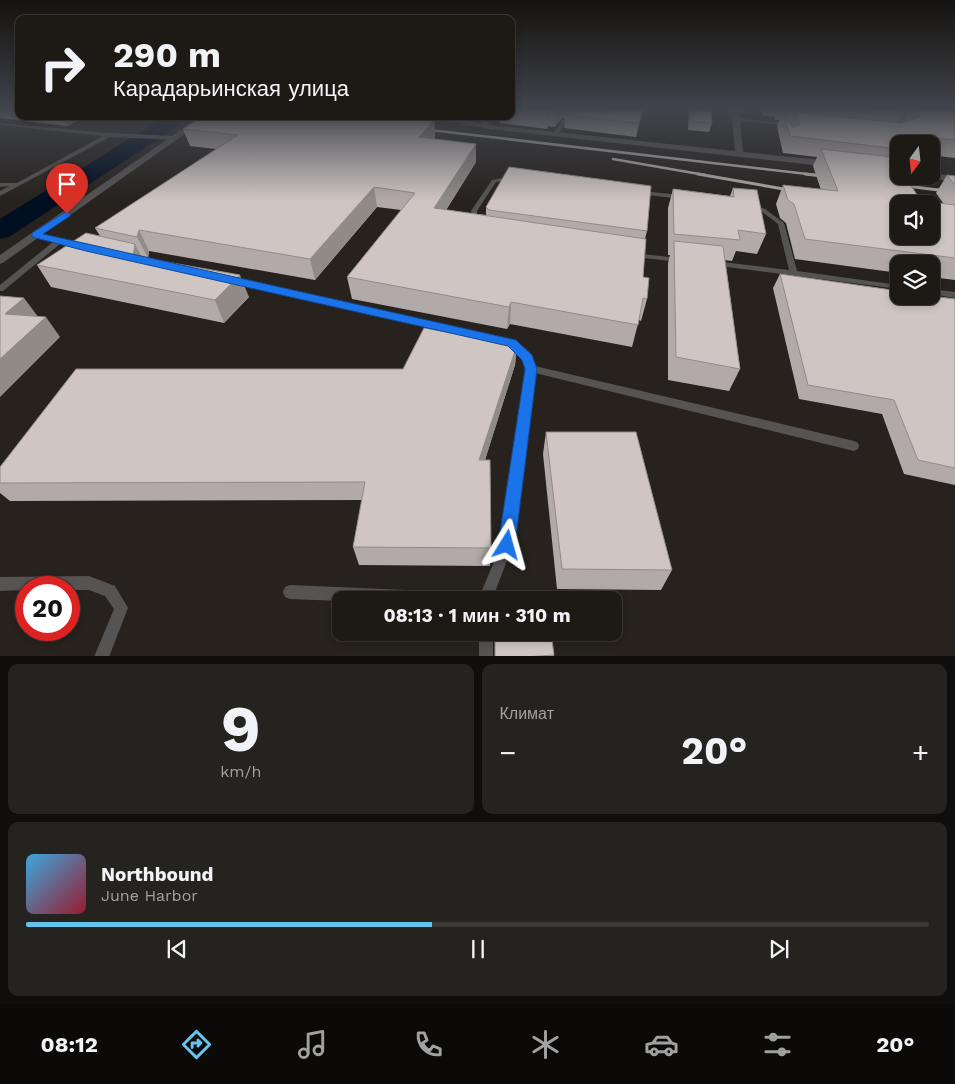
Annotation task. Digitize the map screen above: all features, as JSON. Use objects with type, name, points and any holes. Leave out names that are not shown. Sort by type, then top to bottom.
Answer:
[{"type":"street","points":[[0,260],[174,140]]},
{"type":"street","points":[[606,140],[715,152],[739,152],[842,165]]},
{"type":"street","points":[[738,140],[739,152]]},
{"type":"street","points":[[940,177],[955,179]]},
{"type":"lane","points":[[0,194],[100,140]]},
{"type":"lane","points":[[480,229],[474,224],[474,211],[494,181],[509,178],[518,179]]},
{"type":"lane","points":[[0,186],[18,184]]},
{"type":"lane","points":[[635,192],[694,199]]},
{"type":"lane","points":[[743,204],[763,210],[782,223],[793,272]]},
{"type":"lane","points":[[35,235],[86,248]]},
{"type":"lane","points":[[0,289],[59,241]]},
{"type":"lane","points":[[622,254],[690,261]]},
{"type":"lane","points":[[709,263],[793,272],[890,286]]},
{"type":"lane","points":[[222,278],[512,342],[528,358],[531,369],[507,545],[489,591]]},
{"type":"lane","points":[[940,292],[955,295]]},
{"type":"lane","points":[[531,369],[854,446]]},
{"type":"lane","points":[[0,584],[89,583],[110,591],[122,608],[101,656]]},
{"type":"lane","points":[[290,592],[332,594]]},
{"type":"lane","points":[[486,641],[486,656]]},
{"type":"building","points":[[231,140],[440,140],[476,144],[434,208],[646,239],[643,277],[649,278],[647,299],[643,298],[638,325],[511,302],[509,307],[347,277],[415,193],[374,187],[310,259],[139,230],[137,237],[95,228]]},
{"type":"building","points":[[820,140],[890,140],[890,148]]},
{"type":"building","points":[[821,149],[890,157],[890,185],[911,185],[917,195],[890,195],[890,245],[940,245],[940,203],[955,205],[955,258],[805,239],[794,204],[788,200],[783,185],[838,191]]},
{"type":"building","points":[[509,167],[651,186],[647,231],[489,210],[486,207]]},
{"type":"building","points":[[947,175],[955,176],[955,185]]},
{"type":"building","points":[[733,188],[757,190],[766,234],[738,230],[740,240],[674,234],[673,189],[734,197]]},
{"type":"building","points":[[86,233],[135,244],[133,256],[240,275],[215,300],[37,265]]},
{"type":"building","points":[[674,241],[723,246],[740,369],[676,357]]},
{"type":"building","points":[[780,274],[890,290],[890,305],[940,305],[940,297],[955,299],[955,468],[918,460],[894,400],[808,385]]},
{"type":"building","points":[[0,296],[24,298],[5,314],[46,317],[0,359]]},
{"type":"building","points":[[424,328],[517,345],[479,460],[490,460],[491,548],[353,547],[365,482],[0,483],[0,467],[76,369],[403,369]]},
{"type":"building","points":[[546,432],[636,432],[672,570],[562,569]]},
{"type":"building","points":[[495,641],[552,641],[554,655],[495,656]]},
{"type":"waterway","points":[[0,231],[143,140]]},
{"type":"railway","points":[[512,140],[816,175]]},
{"type":"railway","points":[[613,159],[705,175]]},
{"type":"railway","points":[[698,174],[795,191]]},
{"type":"railway","points":[[805,174],[831,177]]},
{"type":"railway","points":[[898,185],[955,192]]},
{"type":"route","points":[[67,214],[35,235],[67,244],[512,342],[528,358],[531,369],[507,545]]}]
